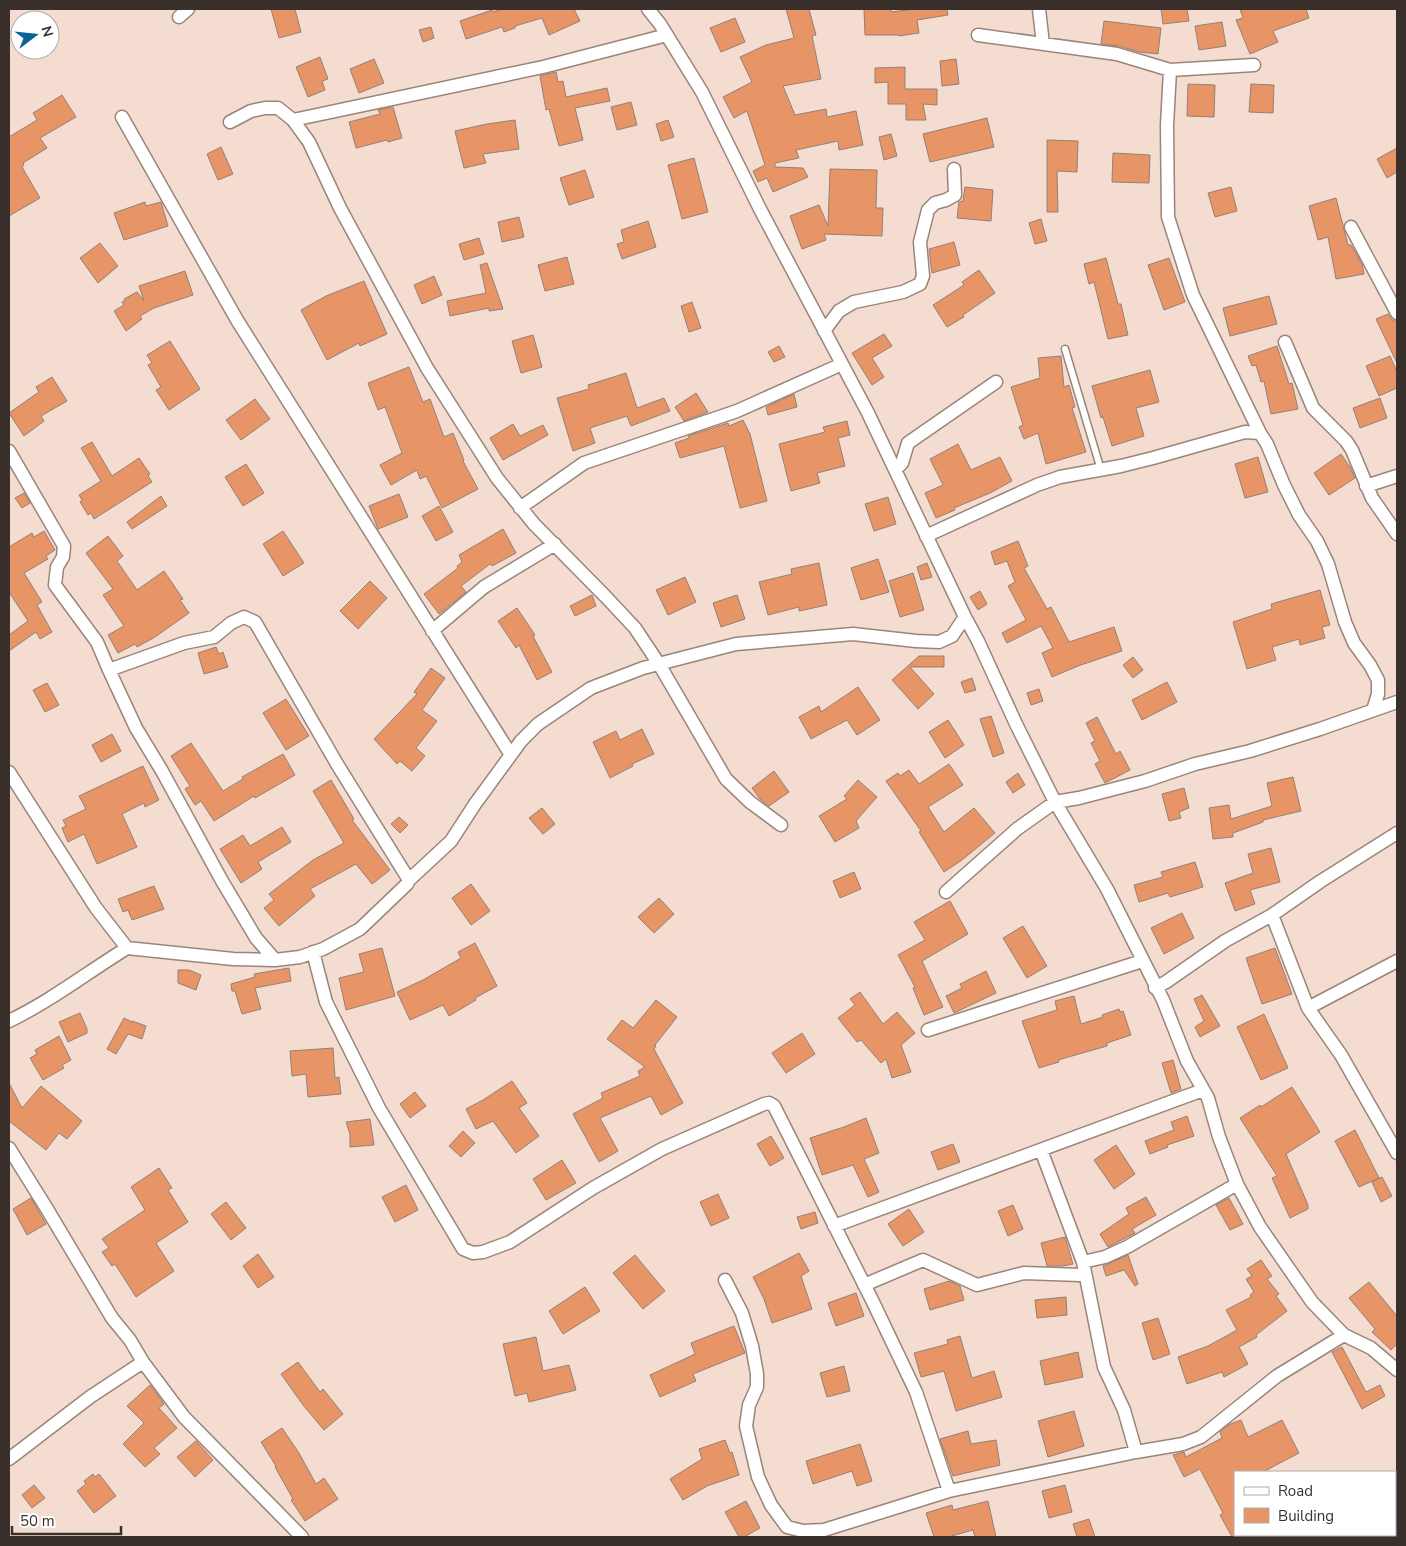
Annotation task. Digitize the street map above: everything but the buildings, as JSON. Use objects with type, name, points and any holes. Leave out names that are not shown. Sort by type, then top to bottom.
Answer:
[{"type":"street","points":[[1038,9],[1043,44]]},
{"type":"street","points":[[651,10],[702,92],[760,209],[868,412],[1055,802],[1107,889],[1162,1000],[1187,1061],[1208,1098],[1219,1137],[1236,1184],[1260,1227],[1312,1302],[1344,1335],[1371,1348],[1397,1370]]},
{"type":"street","points":[[293,120],[543,67],[667,35]]},
{"type":"street","points":[[978,35],[1117,54],[1170,70],[1254,65]]},
{"type":"street","points":[[1170,70],[1167,125],[1168,217],[1192,295],[1267,444],[1299,515],[1317,542],[1328,564],[1345,622],[1354,643],[1378,680],[1378,694],[1373,710]]},
{"type":"street","points":[[230,122],[251,111],[265,108],[278,108],[293,120],[309,142],[340,208],[426,368],[497,478],[520,508],[635,628],[659,664],[726,778],[750,802],[781,825]]},
{"type":"street","points":[[122,117],[237,320],[511,755]]},
{"type":"street","points":[[824,331],[839,311],[854,302],[903,292],[920,284],[923,276],[920,242],[925,218],[928,210],[935,203],[955,195],[954,169]]},
{"type":"street","points":[[1351,227],[1397,313]]},
{"type":"street","points":[[1285,342],[1313,408],[1346,441],[1360,467],[1366,486],[1397,534]]},
{"type":"street","points":[[520,508],[584,463],[737,411],[842,364]]},
{"type":"street","points":[[895,470],[902,463],[908,442],[996,382]]},
{"type":"street","points":[[926,536],[1037,485],[1060,477],[1154,458],[1246,432],[1260,433]]},
{"type":"street","points":[[9,451],[64,546],[63,557],[56,567],[55,585],[97,642],[136,728],[256,938],[275,960]]},
{"type":"street","points":[[1366,486],[1397,476]]},
{"type":"street","points":[[432,631],[484,587],[555,544]]},
{"type":"street","points":[[109,670],[184,642],[214,638],[231,623],[244,617],[255,622],[338,764],[410,880]]},
{"type":"street","points":[[9,1021],[80,979],[127,948],[233,959],[275,960],[300,957],[323,949],[360,930],[451,841],[475,804],[521,741],[538,724],[591,688],[643,668],[736,644],[853,634],[916,642],[939,642],[952,636],[965,617]]},
{"type":"street","points":[[952,636],[978,642]]},
{"type":"street","points":[[946,892],[1017,829],[1055,802],[1079,798],[1145,781],[1195,764],[1250,751],[1320,730],[1397,702]]},
{"type":"street","points":[[9,772],[96,908],[127,948]]},
{"type":"street","points":[[1155,988],[1224,941],[1272,915],[1321,881],[1397,833]]},
{"type":"street","points":[[1272,915],[1308,1008],[1341,1055],[1397,1154]]},
{"type":"street","points":[[314,952],[326,1002],[379,1108],[462,1249],[473,1253],[483,1252],[510,1242],[594,1188],[662,1148],[764,1104],[770,1103],[774,1106],[916,1392],[949,1490]]},
{"type":"street","points":[[928,1030],[1142,961]]},
{"type":"street","points":[[1308,1008],[1397,962]]},
{"type":"street","points":[[834,1226],[1204,1090]]},
{"type":"street","points":[[9,1148],[13,1164],[112,1318],[130,1340],[143,1362],[184,1417],[302,1537]]},
{"type":"street","points":[[1041,1150],[1084,1268],[1104,1367],[1124,1410],[1136,1452]]},
{"type":"street","points":[[864,1285],[923,1260],[977,1285],[1024,1273],[1080,1275],[1084,1268],[1127,1247],[1236,1184]]},
{"type":"street","points":[[725,1280],[742,1313],[758,1374],[757,1388],[749,1406],[746,1426],[756,1468],[771,1506],[787,1527],[803,1531],[824,1530],[949,1490],[1183,1444],[1201,1437],[1277,1376],[1344,1335]]},
{"type":"street","points":[[9,1460],[90,1397],[143,1362]]},
{"type":"lane","points":[[1065,349],[1101,470]]}]
